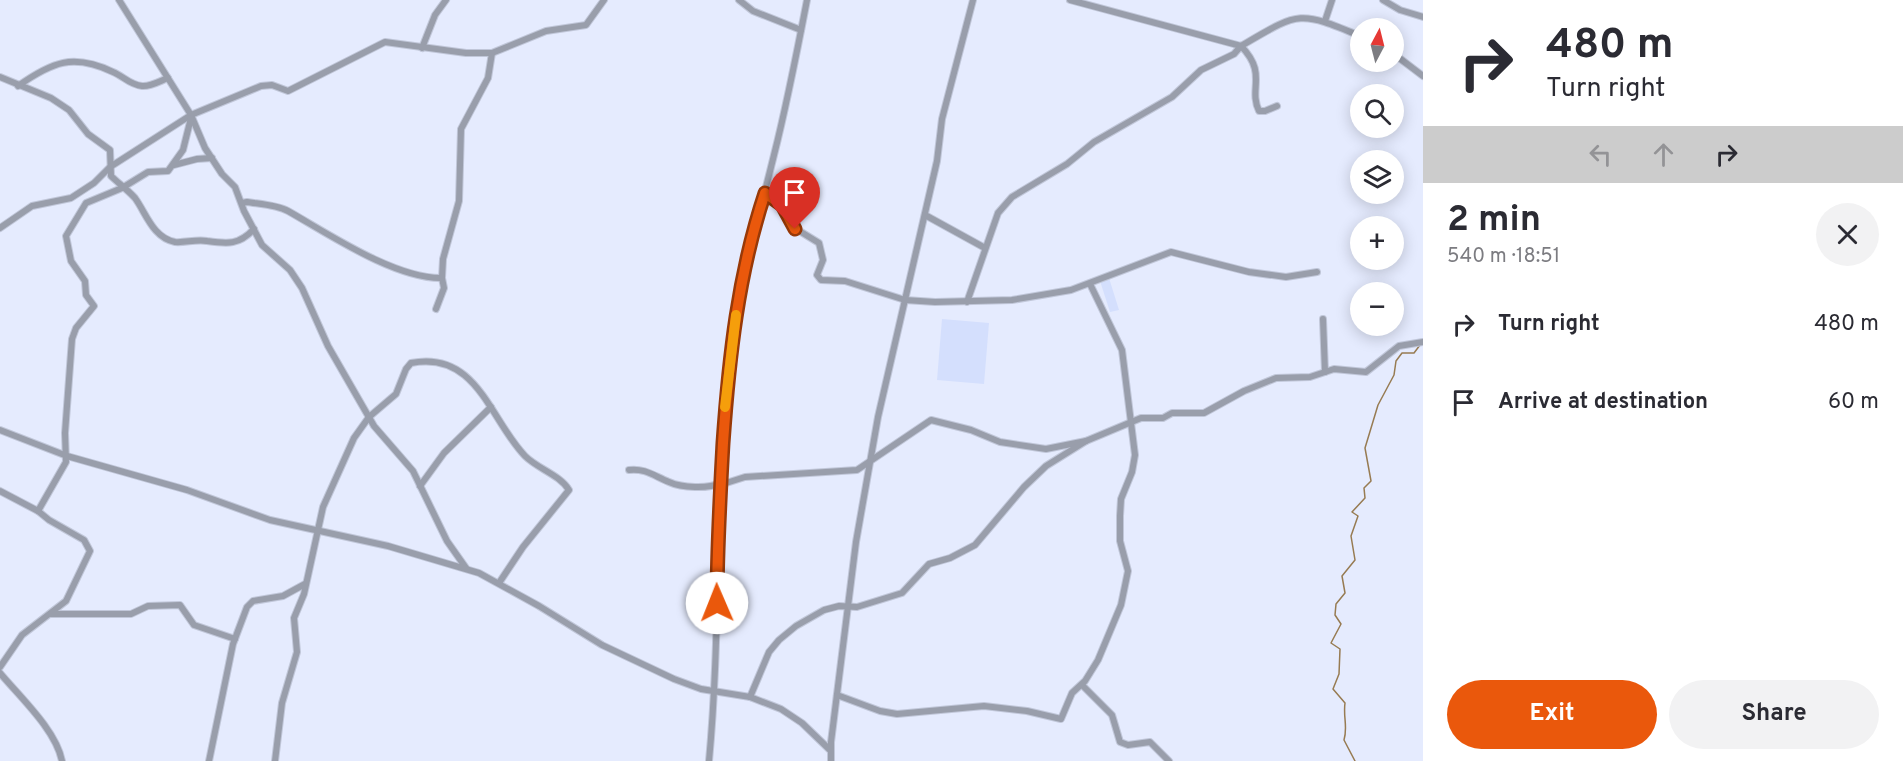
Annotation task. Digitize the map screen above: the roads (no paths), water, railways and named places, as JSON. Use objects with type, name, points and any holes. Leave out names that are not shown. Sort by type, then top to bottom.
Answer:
[{"type":"street","points":[[119,0],[191,116],[212,158],[235,187],[266,250],[290,270],[302,288],[327,346],[380,434],[407,463],[447,541],[467,569]]},
{"type":"street","points":[[422,48],[435,15],[446,0]]},
{"type":"street","points":[[0,228],[32,206],[71,198],[94,183],[110,167],[191,116],[261,86],[272,85],[285,91],[293,89],[380,44],[393,42],[422,48],[492,54],[546,31],[586,25],[604,0]]},
{"type":"street","points":[[739,0],[753,11],[801,30]]},
{"type":"street","points":[[709,761],[715,691],[717,545],[727,376],[737,302],[754,224],[765,193],[785,113],[807,0]]},
{"type":"street","points":[[831,761],[830,750],[847,606],[880,409],[937,161],[942,119],[973,0]]},
{"type":"street","points":[[1070,0],[1241,46],[1249,54],[1258,78],[1255,102],[1259,111],[1266,111],[1276,106]]},
{"type":"street","points":[[1325,21],[1332,0]]},
{"type":"street","points":[[1383,0],[1400,10],[1423,17]]},
{"type":"street","points":[[967,302],[998,213],[1012,197],[1067,164],[1094,142],[1172,97],[1201,70],[1234,54],[1241,46],[1284,21],[1308,16],[1350,32]]},
{"type":"street","points":[[436,309],[444,288],[442,278],[445,253],[459,201],[461,129],[488,78],[492,54]]},
{"type":"street","points":[[18,86],[44,68],[69,61],[99,66],[139,86],[149,86],[168,78]]},
{"type":"street","points":[[1404,62],[1423,76]]},
{"type":"street","points":[[0,77],[51,98],[69,110],[88,134],[110,150],[111,176],[122,189],[135,198],[148,221],[160,235],[172,241],[190,239],[233,243],[254,229]]},
{"type":"street","points":[[38,511],[66,462],[65,433],[72,339],[76,328],[94,306],[86,295],[84,279],[71,261],[66,236],[86,203],[122,189],[148,172],[154,170],[165,173],[174,165],[189,135],[191,116]]},
{"type":"street","points":[[174,165],[212,158]]},
{"type":"street","points":[[765,193],[782,205],[793,227],[819,243],[823,260],[817,275],[821,280],[845,281],[905,300],[967,302],[1039,296],[1090,284],[1171,252],[1249,272],[1286,277],[1317,272]]},
{"type":"street","points":[[242,203],[247,202],[288,211],[311,227],[360,252],[411,274],[442,278]]},
{"type":"street","points":[[925,215],[985,248]]},
{"type":"street","points":[[837,695],[880,711],[897,714],[984,706],[1027,711],[1061,719],[1072,693],[1082,685],[1098,660],[1116,618],[1127,580],[1128,571],[1119,530],[1121,499],[1134,464],[1122,350],[1090,284]]},
{"type":"street","points":[[1323,320],[1325,372]]},
{"type":"street","points":[[750,697],[766,658],[779,640],[812,615],[832,608],[857,607],[902,593],[929,564],[950,558],[975,545],[1008,508],[1021,489],[1048,465],[1086,441],[1141,418],[1163,418],[1172,413],[1200,414],[1267,381],[1310,377],[1342,368],[1366,372],[1399,346],[1423,342]]},
{"type":"street","points":[[275,761],[282,704],[297,652],[294,618],[303,598],[316,532],[326,500],[349,447],[369,417],[396,394],[410,364],[417,362],[443,364],[458,368],[492,407],[523,454],[569,490],[562,502],[548,514],[500,583]]},
{"type":"street","points":[[420,486],[444,453],[492,407]]},
{"type":"street","points":[[629,470],[645,470],[679,485],[712,485],[745,477],[857,470],[871,463],[931,420],[971,430],[1000,442],[1039,449],[1086,441]]},
{"type":"street","points":[[0,430],[67,456],[188,489],[270,520],[316,532],[388,546],[467,569],[500,583],[616,652],[684,684],[750,697],[791,716],[830,750]]},
{"type":"street","points":[[0,491],[38,511],[84,540],[90,551],[66,601],[22,635],[0,667]]},
{"type":"street","points":[[209,761],[235,639],[250,603],[284,596],[305,584]]},
{"type":"street","points":[[50,614],[131,614],[148,606],[180,604],[194,625],[235,639]]},
{"type":"street","points":[[0,673],[52,736],[59,747],[62,761]]},
{"type":"street","points":[[1082,685],[1112,715],[1120,742],[1128,745],[1150,742],[1169,761]]},
{"type":"waterway","points":[[1355,761],[1344,740],[1345,703],[1333,689],[1339,674],[1340,649],[1331,643],[1341,624],[1335,615],[1336,604],[1345,593],[1342,576],[1355,560],[1351,536],[1358,516],[1352,512],[1365,498],[1364,488],[1371,481],[1365,448],[1378,405],[1394,375],[1396,361],[1402,353],[1414,353],[1420,345]]}]
